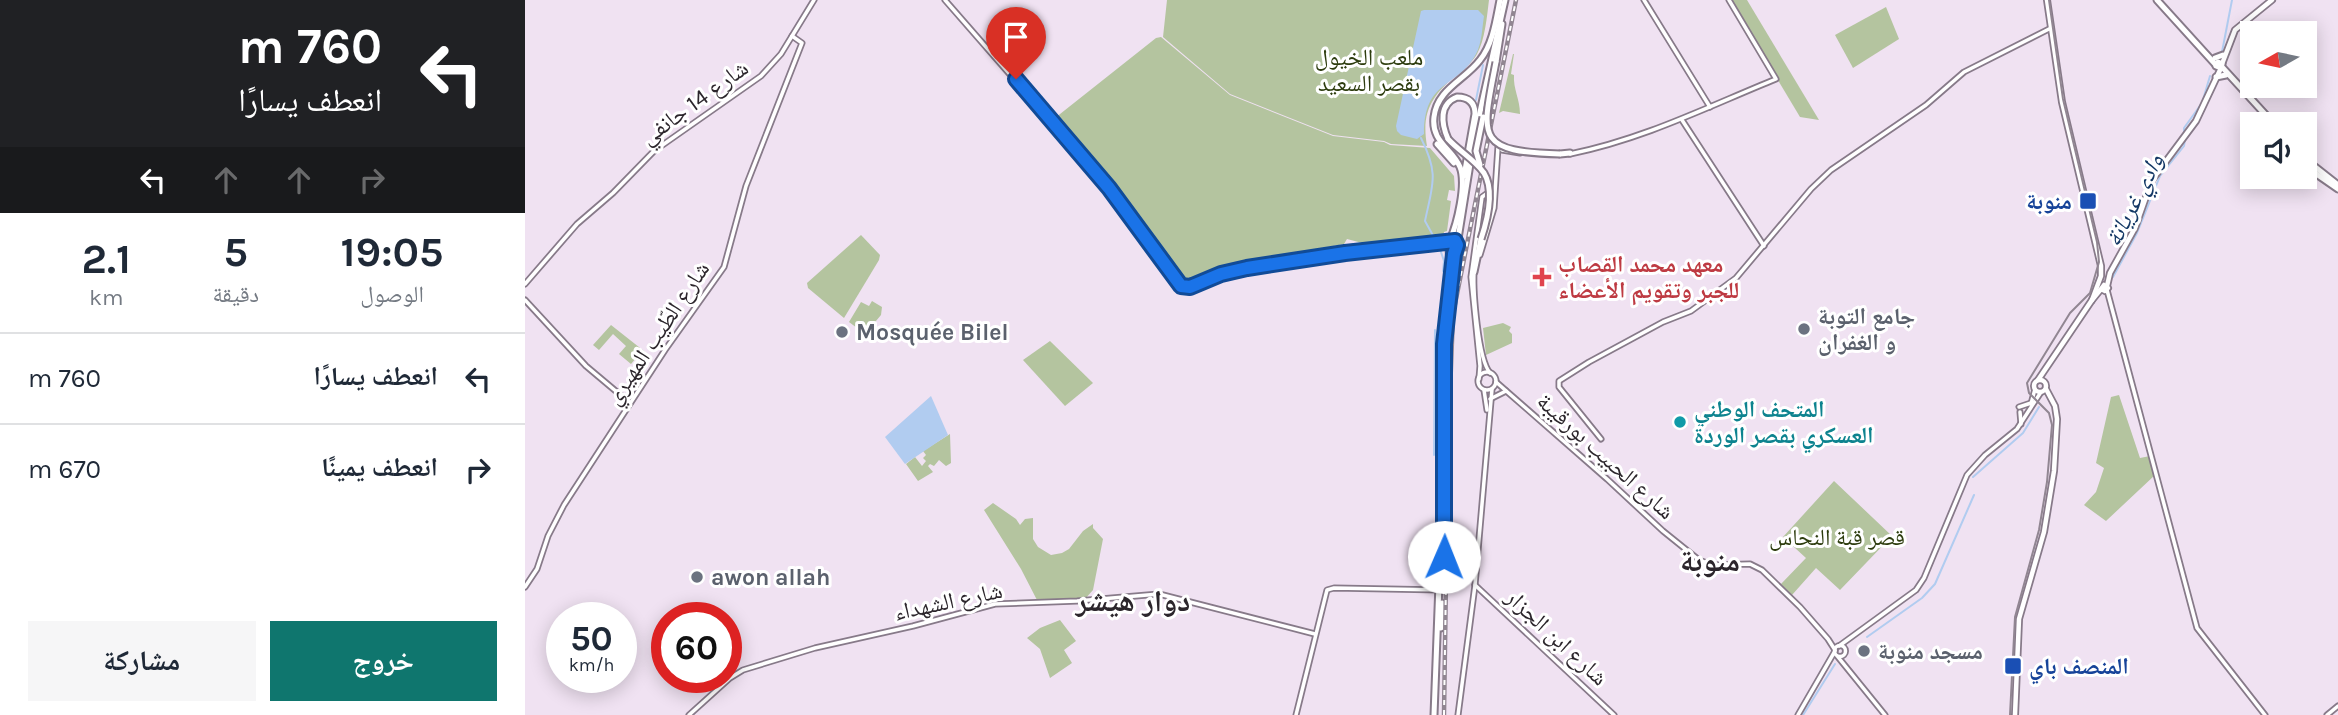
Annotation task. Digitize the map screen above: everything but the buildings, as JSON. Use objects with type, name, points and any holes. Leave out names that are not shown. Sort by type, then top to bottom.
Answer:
[{"type":"main road","points":[[1474,139],[1504,0]]},
{"type":"main road","points":[[1474,272],[1485,211],[1483,179],[1447,139],[1440,125],[1441,109],[1447,95],[1471,73],[1482,58],[1504,0]]},
{"type":"main road","points":[[1504,0],[1486,114],[1487,128],[1492,138],[1509,149],[1572,153]]},
{"type":"main road","points":[[2015,715],[2019,619],[2044,532],[2054,471],[2057,419],[2050,398],[2043,391],[2035,389],[2034,385],[2092,300],[2102,274],[2062,102],[2047,0]]},
{"type":"main road","points":[[2159,0],[2261,112]]},
{"type":"main road","points":[[2220,66],[2238,25],[2272,0]]},
{"type":"main road","points":[[2043,391],[2045,374],[2089,308],[2105,290],[2109,272],[2135,228],[2152,180],[2196,121],[2227,48]]},
{"type":"main road","points":[[1473,259],[1488,205],[1488,184],[1476,151],[1492,55]]},
{"type":"main road","points":[[1459,205],[1459,170],[1436,142],[1435,111],[1443,95],[1482,58]]},
{"type":"main road","points":[[1436,715],[1441,590],[1444,344],[1453,268],[1460,246],[1478,113],[1472,99],[1457,94],[1447,99],[1441,109]]},
{"type":"main road","points":[[1441,590],[1441,334],[1451,245],[1462,190],[1475,114],[1469,99],[1457,97],[1446,106],[1443,118],[1447,139],[1485,174]]},
{"type":"main road","points":[[1434,128],[1440,143],[1460,166],[1462,190]]},
{"type":"main road","points":[[2317,172],[2338,187]]},
{"type":"main road","points":[[1453,268],[1451,245],[1461,223]]},
{"type":"main road","points":[[2099,258],[2109,272]]},
{"type":"main road","points":[[2092,300],[2105,290]]},
{"type":"main road","points":[[2038,380],[2045,382]]},
{"type":"main road","points":[[1436,410],[1439,399]]},
{"type":"street","name":"شارع 14 جانفي","points":[[525,284],[577,224],[613,194],[654,151],[761,76],[781,54],[814,0]]},
{"type":"street","points":[[945,0],[1109,188],[1181,286],[1190,287],[1221,274],[1247,268],[1437,242],[1451,245]]},
{"type":"street","points":[[1644,0],[1710,107]]},
{"type":"street","points":[[1458,715],[1475,585],[1489,400],[1495,376],[1484,364],[1481,350],[1474,272],[1493,214],[1497,156],[1501,148],[1572,153],[1604,146],[1682,120],[1776,79],[1729,0]]},
{"type":"street","points":[[1601,439],[1559,387],[1559,382],[1589,362],[1663,322],[1695,309],[1736,278],[1811,189],[1831,170],[1927,105],[1964,72],[2051,28]]},
{"type":"street","name":"شارع الطّيب المهيري","points":[[525,587],[537,569],[548,536],[564,505],[707,287],[724,267],[746,186],[802,43],[792,37]]},
{"type":"street","points":[[1682,120],[1764,246]]},
{"type":"street","points":[[1488,416],[1483,389],[1479,385],[1480,366],[1471,286],[1482,197],[1493,193]]},
{"type":"street","points":[[2105,290],[2172,527],[2197,628],[2265,715]]},
{"type":"street","points":[[525,300],[586,366],[630,403]]},
{"type":"street","points":[[1479,379],[1482,374],[1490,373]]},
{"type":"street","points":[[1483,389],[1494,386]]},
{"type":"street","name":"شارع الحبيب بورقيبة","points":[[1494,386],[1508,392],[1699,561],[1711,565],[1740,563],[1758,568],[1784,591],[1837,648]]},
{"type":"street","points":[[2031,405],[2035,389]]},
{"type":"street","points":[[1798,715],[1837,648],[1916,590],[1924,578],[1967,475],[1979,461],[2013,433],[2043,391]]},
{"type":"street","points":[[1489,400],[1508,392]]},
{"type":"street","points":[[2021,424],[2020,409],[2031,405]]},
{"type":"street","name":"شارع ابن الجزار","points":[[1475,585],[1614,715]]},
{"type":"street","points":[[1296,715],[1324,595],[1328,589],[1441,590]]},
{"type":"street","name":"شارع الشهداء","points":[[689,715],[739,671],[815,648],[914,626],[995,604],[1159,594],[1315,634]]},
{"type":"street","points":[[1826,664],[1845,650],[1850,637]]},
{"type":"street","points":[[1837,648],[1845,650]]},
{"type":"street","points":[[1837,648],[1847,669],[1885,715]]},
{"type":"street","points":[[2327,715],[2338,706]]},
{"type":"green space","name":"ملعب الخيول بقصر السعيد","points":[[1167,0],[1489,0],[1484,35],[1477,54],[1448,82],[1430,105],[1426,123],[1427,146],[1391,144],[1333,135],[1230,94],[1163,37]]},
{"type":"green space","points":[[1730,0],[1747,0],[1819,120],[1800,117]]},
{"type":"green space","points":[[1886,7],[1899,39],[1853,68],[1835,35]]},
{"type":"green space","points":[[1161,37],[1230,95],[1333,136],[1430,148],[1454,176],[1455,191],[1449,190],[1447,200],[1451,201],[1447,231],[1443,237],[1366,244],[1347,239],[1344,244],[1220,267],[1194,282],[1181,283],[1110,183],[1055,118],[1156,38]]},
{"type":"green space","points":[[1513,54],[1511,74],[1514,75],[1520,114],[1503,111],[1499,113]]},
{"type":"green space","points":[[861,235],[880,255],[879,260],[844,318],[808,288],[807,283]]},
{"type":"green space","points":[[872,301],[882,307],[881,315],[865,334],[849,322],[861,302],[869,306]]},
{"type":"green space","points":[[1503,323],[1511,327],[1509,331],[1512,334],[1512,343],[1486,355],[1483,328]]},
{"type":"green space","points":[[611,325],[649,355],[643,363],[636,358],[631,364],[619,354],[626,346],[613,334],[599,350],[593,345]]},
{"type":"green space","points":[[1050,341],[1093,383],[1065,406],[1023,360]]},
{"type":"green space","points":[[2119,395],[2140,458],[2150,456],[2155,475],[2106,521],[2084,505],[2096,492],[2104,468],[2096,463],[2111,397]]},
{"type":"green space","points":[[950,434],[951,463],[946,466],[939,460],[934,466],[930,464],[928,466],[933,472],[918,481],[906,464],[915,457],[922,466],[926,461],[923,451]]},
{"type":"green space","name":"قصر قبة النحاس","points":[[1834,481],[1892,536],[1840,590],[1816,568],[1792,595],[1781,584],[1806,558],[1783,537]]},
{"type":"green space","points":[[993,503],[1016,519],[1020,525],[1025,519],[1033,518],[1033,539],[1038,547],[1051,555],[1069,549],[1083,531],[1093,524],[1093,528],[1103,539],[1093,590],[1085,599],[1038,602],[984,510]]},
{"type":"green space","points":[[1060,620],[1076,641],[1064,650],[1072,663],[1050,678],[1040,649],[1027,638],[1040,628]]},
{"type":"water","points":[[1478,10],[1484,16],[1476,54],[1460,74],[1435,94],[1425,116],[1424,134],[1417,139],[1401,135],[1396,126],[1421,11]]},
{"type":"water","points":[[931,396],[948,435],[905,464],[885,437]]},
{"type":"waterway","name":"وادي غريانة","points":[[2222,52],[2232,0]]},
{"type":"waterway","points":[[1476,100],[1483,65]]},
{"type":"waterway","name":"وادي غريانة","points":[[2184,133],[2184,128],[2202,103],[2210,76]]},
{"type":"waterway","points":[[1421,138],[1427,150],[1433,179],[1425,221],[1435,239]]},
{"type":"waterway","name":"وادي غريانة","points":[[2113,277],[2137,233],[2160,176],[2184,146],[2185,139]]},
{"type":"waterway","points":[[1439,246],[1444,261],[1443,271]]},
{"type":"waterway","points":[[1434,455],[1435,330]]},
{"type":"waterway","points":[[1973,477],[2023,433],[2039,407]]},
{"type":"waterway","name":"وادي غريانة","points":[[1867,637],[1922,598],[1935,584],[1974,495]]},
{"type":"waterway","name":"وادي غريانة","points":[[1803,715],[1835,664]]},
{"type":"tram line","points":[[2010,715],[2015,617],[2039,530],[2052,425],[2049,413],[2029,393],[2027,383],[2070,313],[2090,293],[2099,262],[2097,242],[2063,99],[2049,0]]},
{"type":"railway","points":[[1444,715],[1453,314],[1516,0]]},
{"type":"place","name":"منوبة","points":[[2088,201]]},
{"type":"place","name":"معهد محمد القصاب للجبر وتقويم الأعضاء","points":[[1542,277]]},
{"type":"place","name":"جامع التوبة و الغفران","points":[[1804,329]]},
{"type":"place","name":"Mosquée Bilel","points":[[842,332]]},
{"type":"place","name":"المتحف الوطني العسكري بقصر الوردة","points":[[1680,422]]},
{"type":"place","name":"awon allah","points":[[697,577]]},
{"type":"place","name":"مسجد منوبة","points":[[1864,651]]},
{"type":"place","name":"المنصف باي","points":[[2013,666]]},
{"type":"district","name":"منوبة","points":[[1710,561]]},
{"type":"district","name":"دوار هيشر","points":[[1133,601]]},
{"type":"route","points":[[1016,79],[1109,188],[1177,283],[1184,288],[1221,274],[1247,268],[1345,253],[1455,241],[1457,245],[1444,344],[1444,557]]}]
